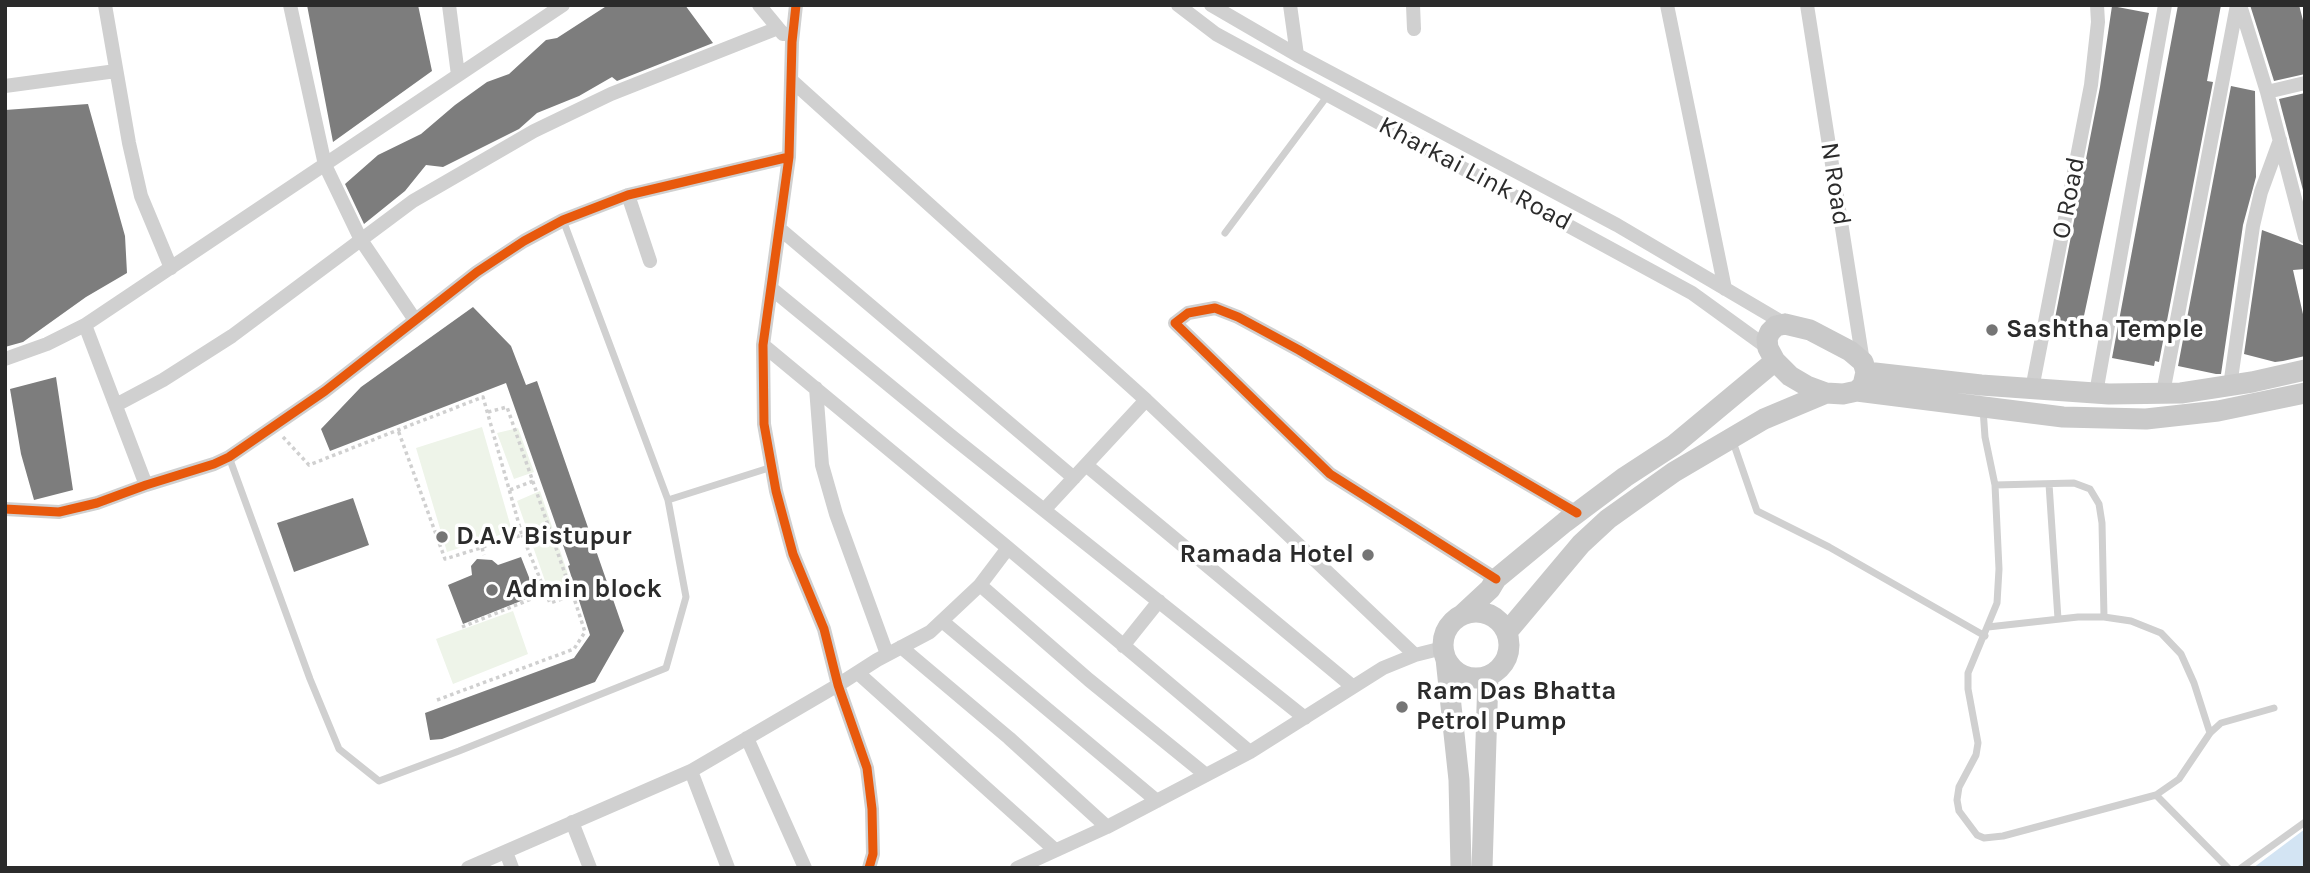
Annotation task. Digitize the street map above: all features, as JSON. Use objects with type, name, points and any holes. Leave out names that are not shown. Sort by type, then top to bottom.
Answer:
[{"type":"main road","points":[[2305,370],[2181,393],[2096,393],[1862,375],[1843,394],[1826,393],[1790,376],[1771,355],[1767,339],[1776,326],[1796,326],[1827,338],[1862,375],[1983,408],[2063,417],[2146,419],[2218,411],[2305,393]]},
{"type":"main road","points":[[1461,868],[1459,780],[1445,654],[1445,635],[1451,623],[1490,589],[1496,579],[1577,513],[1674,445],[1771,355]]},
{"type":"main road","points":[[1507,632],[1581,544],[1608,519],[1674,472],[1764,419],[1826,393]]},
{"type":"main road","points":[[1445,654],[1454,670],[1464,676],[1476,678],[1488,676],[1499,669],[1506,658],[1509,645],[1507,632],[1496,618],[1479,612],[1462,615]]},
{"type":"main road","points":[[1482,868],[1488,676]]},
{"type":"street","points":[[105,5],[142,195],[171,268]]},
{"type":"street","points":[[290,5],[325,164],[361,240],[415,320]]},
{"type":"street","points":[[449,5],[458,75]]},
{"type":"street","points":[[5,359],[47,344],[85,325],[563,5]]},
{"type":"street","points":[[759,5],[792,42]]},
{"type":"street","points":[[796,5],[792,42],[789,157],[763,345],[764,424],[793,554],[824,629],[838,685],[867,768],[872,809],[873,854],[869,868]]},
{"type":"street","name":"Kharkai Link Road","points":[[1178,5],[1216,34],[1692,293],[1771,355]]},
{"type":"street","points":[[1211,5],[1297,55],[1616,226],[1785,324]]},
{"type":"street","points":[[1290,5],[1297,55]]},
{"type":"street","points":[[1413,5],[1414,29]]},
{"type":"street","points":[[1667,5],[1725,289]]},
{"type":"street","name":"N Road","points":[[1807,5],[1862,375]]},
{"type":"street","name":"O Road","points":[[2032,389],[2091,85],[2098,22],[2097,5]]},
{"type":"street","points":[[2096,393],[2165,5]]},
{"type":"street","points":[[2239,5],[2267,92],[2305,237]]},
{"type":"street","points":[[2163,393],[2239,5]]},
{"type":"street","points":[[116,405],[163,380],[232,336],[414,201],[534,131],[611,94],[778,28]]},
{"type":"street","points":[[5,86],[116,71]]},
{"type":"street","points":[[791,80],[1146,400],[1415,655]]},
{"type":"street","points":[[2267,92],[2305,83]]},
{"type":"street","points":[[2230,386],[2253,226],[2261,192],[2280,139]]},
{"type":"street","points":[[5,509],[59,512],[97,503],[229,457],[274,427],[477,272],[524,241],[563,220],[628,195],[789,157]]},
{"type":"street","points":[[628,195],[650,261]]},
{"type":"street","points":[[780,229],[1074,478]]},
{"type":"street","points":[[772,289],[1305,718]]},
{"type":"street","points":[[1496,579],[1330,474],[1175,323],[1188,313],[1215,308],[1238,317],[1310,356],[1577,513]]},
{"type":"street","points":[[85,325],[146,485]]},
{"type":"street","points":[[763,345],[1250,752]]},
{"type":"street","points":[[816,388],[822,465],[835,514],[887,654]]},
{"type":"street","points":[[1044,510],[1146,400]]},
{"type":"street","points":[[1086,465],[1352,686]]},
{"type":"street","points":[[468,868],[691,771],[887,654],[930,632],[980,584],[1008,548]]},
{"type":"street","points":[[980,584],[1089,680],[1206,775]]},
{"type":"street","points":[[1124,646],[1159,601]]},
{"type":"street","points":[[942,621],[1157,801]]},
{"type":"street","points":[[901,647],[1009,738],[1107,827]]},
{"type":"street","points":[[1017,868],[1107,827],[1250,752],[1383,668],[1415,655],[1445,654]]},
{"type":"street","points":[[858,673],[1055,850]]},
{"type":"street","points":[[747,738],[804,868]]},
{"type":"street","points":[[691,771],[728,868]]},
{"type":"street","points":[[572,822],[590,868]]},
{"type":"street","points":[[506,852],[512,868]]},
{"type":"lane","points":[[1225,233],[1328,95]]},
{"type":"lane","points":[[229,457],[310,679],[339,749],[379,781],[666,668],[686,597],[668,500],[563,220]]},
{"type":"lane","points":[[1983,408],[1985,437],[1995,485],[1999,569],[1997,603],[1968,673],[1968,689],[1978,743],[1976,755],[1959,787],[1957,800],[1959,811],[1976,835],[1984,838],[2003,836],[2157,795],[2179,779],[2210,733],[2221,723],[2273,708]]},
{"type":"lane","points":[[1732,438],[1757,511],[1829,547],[1985,636]]},
{"type":"lane","points":[[668,500],[772,467]]},
{"type":"lane","points":[[1995,485],[2074,483],[2091,489],[2099,504],[2104,617]]},
{"type":"lane","points":[[2049,484],[2058,619]]},
{"type":"lane","points":[[1988,627],[2104,617],[2131,621],[2161,633],[2181,654],[2194,683],[2210,733]]},
{"type":"lane","points":[[2157,795],[2228,868]]},
{"type":"lane","points":[[2241,868],[2305,822]]},
{"type":"path","points":[[274,427],[309,465],[484,397],[522,535],[550,603],[573,595]]},
{"type":"path","points":[[437,700],[574,649],[585,632],[507,407],[488,412]]},
{"type":"path","points":[[398,430],[445,559],[522,535]]},
{"type":"path","points":[[509,490],[533,481]]},
{"type":"path","points":[[482,548],[484,555]]},
{"type":"path","points":[[462,627],[546,593]]},
{"type":"shaded area","points":[[482,427],[512,531],[447,552],[416,448]]},
{"type":"shaded area","points":[[518,428],[534,472],[514,479],[497,433]]},
{"type":"shaded area","points":[[540,491],[573,589],[551,598],[517,501]]},
{"type":"shaded area","points":[[513,611],[528,654],[453,684],[436,639]]},
{"type":"water","points":[[2305,829],[2305,868],[2253,868]]},
{"type":"building","points":[[307,5],[418,5],[432,71],[333,142]]},
{"type":"building","points":[[608,5],[685,5],[713,43],[617,81],[612,77],[579,96],[537,113],[519,129],[443,167],[426,165],[405,191],[364,224],[345,184],[378,155],[421,134],[487,82],[509,74],[546,40],[557,38]]},
{"type":"building","points":[[2178,5],[2221,5],[2207,81],[2213,82],[2159,362],[2155,361],[2154,366],[2112,358]]},
{"type":"building","points":[[2250,5],[2299,5],[2305,28],[2305,74],[2274,81]]},
{"type":"building","points":[[2112,6],[2149,13],[2079,339],[2051,339],[2100,87]]},
{"type":"building","points":[[2231,86],[2255,91],[2256,177],[2243,225],[2221,374],[2216,374],[2178,366]]},
{"type":"building","points":[[2305,93],[2305,194],[2304,194],[2279,99]]},
{"type":"building","points":[[88,104],[125,236],[127,273],[86,297],[23,342],[5,347],[5,110]]},
{"type":"building","points":[[2262,230],[2305,246],[2305,269],[2293,270],[2305,323],[2305,356],[2275,362],[2244,354]]},
{"type":"building","points":[[473,307],[511,346],[526,385],[537,381],[624,631],[595,682],[442,739],[430,740],[425,713],[574,658],[590,635],[568,566],[570,565],[506,383],[330,451],[321,429],[361,387]]},
{"type":"building","points":[[56,377],[73,490],[34,500],[21,454],[10,389]]},
{"type":"building","points":[[353,498],[369,545],[294,572],[277,523]]},
{"type":"building","name":"Admin block","points":[[521,557],[536,595],[463,624],[448,585],[472,575],[471,566],[477,559],[492,560],[498,565]]},
{"type":"cycle path","points":[[796,5],[792,42],[789,157],[763,345],[764,424],[776,491],[793,554],[824,629],[838,685],[867,768],[872,809],[873,854],[869,868]]},
{"type":"cycle path","points":[[5,509],[59,512],[97,503],[214,464],[229,457],[325,391],[477,272],[524,241],[563,220],[628,195],[789,157]]},
{"type":"cycle path","points":[[1496,579],[1330,474],[1175,323],[1188,313],[1215,308],[1238,317],[1577,513]]},
{"type":"place","name":"Sashtha Temple","points":[[1992,330]]},
{"type":"place","name":"D.A.V Bistupur","points":[[442,537]]},
{"type":"place","name":"Ramada Hotel","points":[[1368,555]]},
{"type":"place","name":"Admin block","points":[[492,590]]},
{"type":"place","name":"Ram Das Bhatta Petrol Pump","points":[[1402,707]]}]
